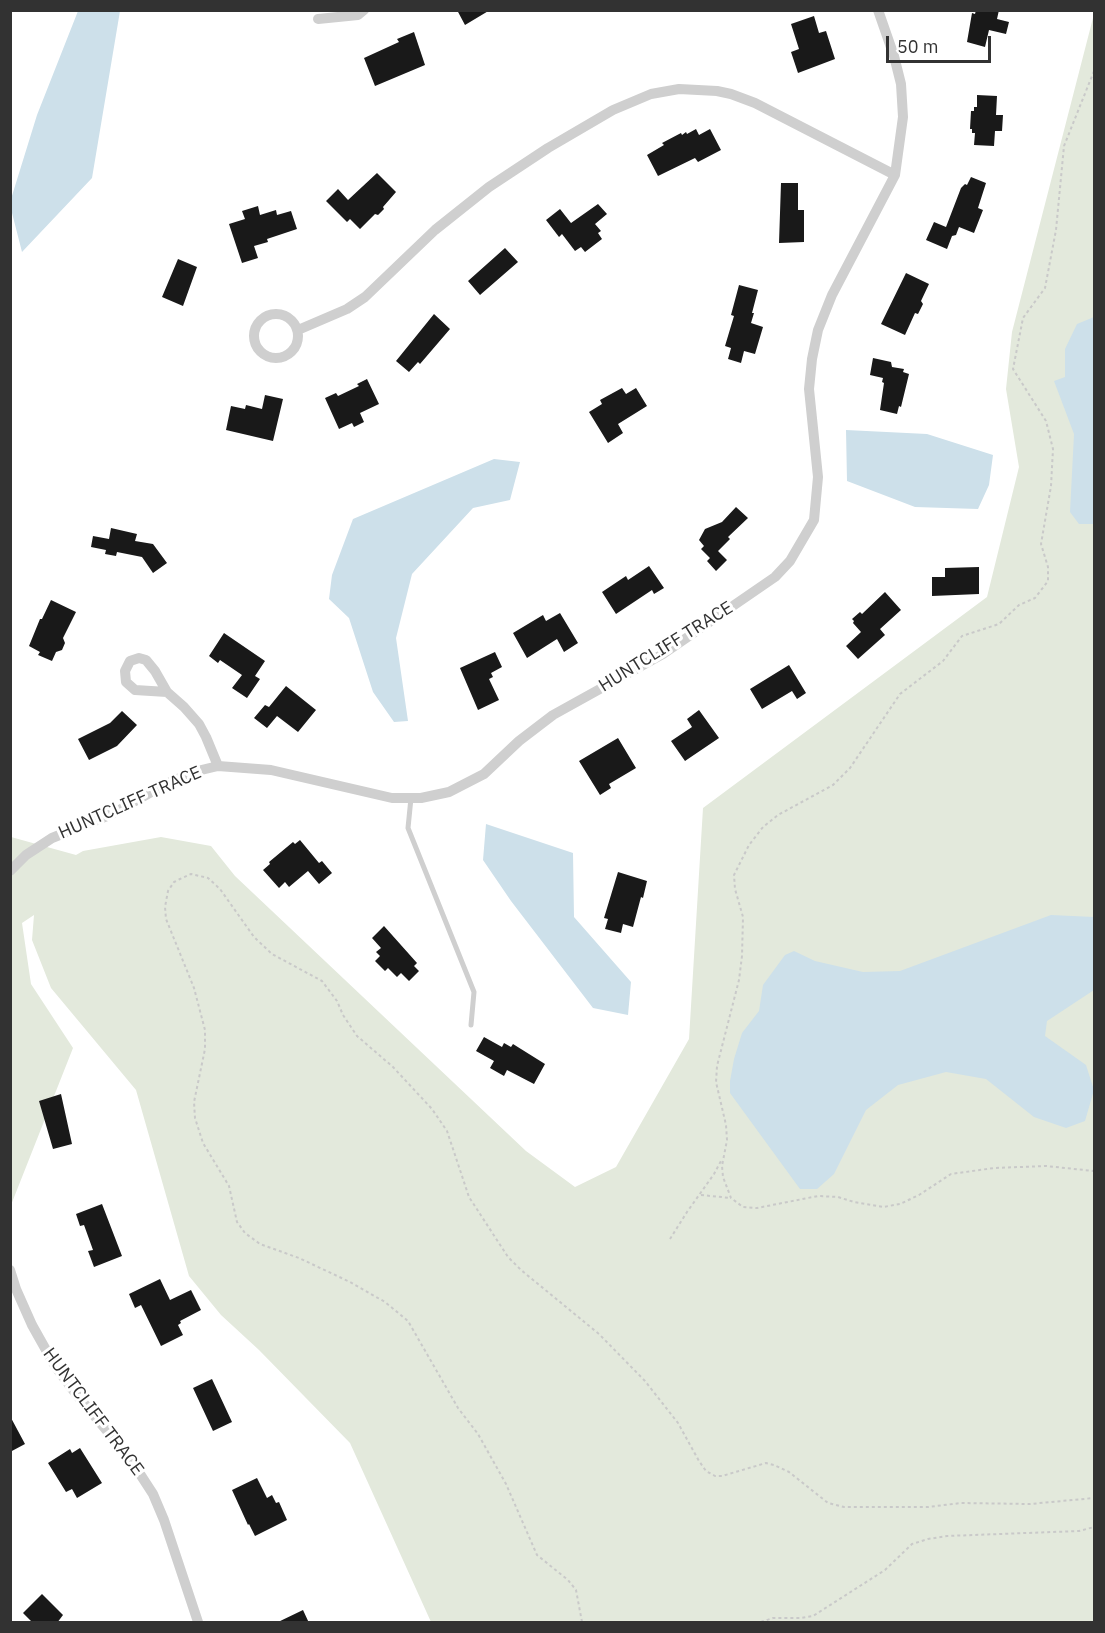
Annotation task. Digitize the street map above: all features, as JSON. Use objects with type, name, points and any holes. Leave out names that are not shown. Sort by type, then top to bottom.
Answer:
[{"type":"street","points":[[318,19],[358,15],[364,10]]},
{"type":"street","name":"HUNTCLIFF TRACE","points":[[10,871],[26,855],[52,838],[112,814],[193,772],[218,766],[271,771],[392,798],[421,798],[449,792],[484,774],[519,741],[553,715],[663,654],[776,577],[802,543],[814,520],[818,477],[809,389],[818,330],[832,295],[895,175],[903,126],[902,84],[878,10]]},
{"type":"street","points":[[298,330],[346,309],[365,297],[435,230],[489,187],[548,148],[614,110],[651,94],[679,90],[717,91],[731,94],[755,103],[895,175]]},
{"type":"street","points":[[270,314],[284,315],[295,323],[298,330],[297,345],[286,356],[272,358],[259,350],[255,343],[255,329],[264,317],[270,314]]},
{"type":"street","points":[[167,692],[199,724],[218,766]]},
{"type":"street","name":"HUNTCLIFF TRACE","points":[[10,1270],[32,1325],[55,1366],[129,1457],[153,1494],[164,1520],[198,1623]]},
{"type":"lane","points":[[411,798],[408,828],[474,992],[471,1025]]},
{"type":"path","points":[[731,1198],[723,1177],[722,1166],[727,1140],[717,1082],[717,1066],[739,980],[742,956],[743,917],[735,889],[734,874],[749,845],[763,827],[778,815],[833,785],[850,768],[900,694],[943,661],[962,636],[999,624],[1019,605],[1035,598],[1048,580],[1048,567],[1041,544],[1053,449],[1046,421],[1013,369],[1023,318],[1045,288],[1056,230],[1064,146],[1095,71]]},
{"type":"path","points":[[582,1623],[576,1590],[568,1580],[537,1555],[506,1484],[478,1434],[458,1408],[408,1321],[386,1302],[350,1282],[299,1258],[260,1244],[244,1233],[237,1222],[229,1186],[202,1143],[195,1118],[194,1102],[205,1049],[205,1030],[194,988],[166,919],[165,907],[168,891],[174,882],[191,874],[208,878],[220,889],[254,937],[272,954],[322,981],[337,1001],[357,1036],[393,1067],[437,1116],[447,1131],[469,1197],[508,1257],[598,1334],[645,1381],[678,1423],[706,1471],[715,1476],[722,1476],[766,1463],[774,1465],[789,1472],[828,1503],[844,1507],[928,1507],[961,1503],[1030,1503],[1095,1498]]},
{"type":"path","points":[[670,1239],[714,1174],[724,1154]]},
{"type":"path","points":[[699,1195],[731,1198],[743,1207],[757,1208],[818,1196],[838,1197],[883,1207],[918,1196],[951,1174],[994,1168],[1046,1166],[1095,1171]]},
{"type":"path","points":[[761,1623],[773,1618],[813,1616],[885,1570],[912,1544],[928,1539],[947,1536],[1079,1531],[1095,1527]]},
{"type":"shaded area","points":[[1094,14],[1094,1622],[431,1622],[350,1443],[259,1350],[221,1315],[189,1276],[136,1090],[51,988],[32,940],[34,915],[22,923],[31,984],[73,1048],[11,1205],[11,837],[76,855],[83,851],[161,837],[211,846],[235,876],[526,1151],[575,1187],[616,1167],[689,1039],[703,808],[987,597],[1019,467],[1006,389],[1012,332]]},
{"type":"water","points":[[78,11],[120,11],[92,178],[22,252],[11,209],[11,199],[37,115]]},
{"type":"water","points":[[1094,317],[1094,524],[1079,524],[1070,512],[1074,434],[1054,381],[1065,377],[1065,349],[1077,324]]},
{"type":"water","points":[[846,430],[927,434],[993,455],[989,485],[978,509],[915,507],[847,481]]},
{"type":"water","points":[[494,459],[520,462],[510,500],[473,508],[412,574],[396,638],[408,721],[394,722],[373,692],[349,618],[329,599],[332,575],[353,519]]},
{"type":"water","points":[[486,824],[573,853],[574,917],[631,982],[628,1015],[593,1008],[511,901],[483,860]]},
{"type":"water","points":[[1051,915],[1094,917],[1094,990],[1047,1021],[1045,1036],[1086,1065],[1094,1090],[1085,1121],[1066,1128],[1034,1117],[986,1079],[946,1072],[898,1085],[866,1110],[834,1174],[817,1189],[800,1189],[730,1093],[734,1059],[742,1033],[759,1011],[763,985],[785,955],[794,951],[815,961],[863,972],[900,971]]},
{"type":"building","points":[[457,10],[490,10],[465,25]]},
{"type":"building","points":[[976,10],[999,10],[997,19],[1009,22],[1006,34],[989,30],[985,47],[967,42],[972,13],[975,14]]},
{"type":"building","points":[[814,16],[819,33],[826,31],[835,59],[798,73],[791,52],[799,49],[791,24]]},
{"type":"building","points":[[414,32],[425,65],[375,86],[364,58],[399,42],[397,39]]},
{"type":"building","points":[[977,95],[997,96],[996,115],[1003,115],[1002,131],[995,131],[994,146],[974,145],[975,133],[972,133],[970,129],[971,111],[977,107]]},
{"type":"building","points":[[696,129],[699,135],[710,129],[721,150],[698,162],[695,158],[658,176],[647,155],[664,145],[662,143],[681,133],[682,135],[686,132],[687,134]]},
{"type":"building","points":[[377,173],[396,192],[383,207],[384,209],[378,215],[375,214],[360,229],[350,219],[347,222],[326,201],[338,189],[348,200]]},
{"type":"building","points":[[971,177],[986,183],[978,208],[983,210],[974,233],[959,227],[956,235],[952,236],[947,249],[926,240],[934,222],[946,227],[961,188],[967,185]]},
{"type":"building","points":[[781,183],[798,183],[798,210],[804,210],[804,242],[779,243]]},
{"type":"building","points":[[598,204],[607,214],[595,224],[601,231],[598,233],[602,239],[585,252],[581,247],[575,251],[562,234],[559,237],[546,220],[560,209],[571,223]]},
{"type":"building","points":[[258,206],[260,215],[276,210],[277,215],[291,211],[297,229],[254,246],[258,258],[242,263],[229,224],[245,219],[242,211]]},
{"type":"building","points":[[505,248],[518,262],[480,295],[468,281]]},
{"type":"building","points":[[178,259],[197,267],[183,306],[162,297]]},
{"type":"building","points":[[906,273],[929,284],[921,301],[923,304],[918,314],[915,313],[905,335],[881,324]]},
{"type":"building","points":[[739,285],[758,290],[751,323],[763,327],[755,354],[744,351],[741,363],[728,359],[731,348],[725,346],[734,316],[731,315]]},
{"type":"building","points":[[434,314],[450,329],[420,364],[418,362],[409,372],[396,361]]},
{"type":"building","points":[[873,358],[891,362],[892,367],[904,369],[903,372],[909,374],[901,407],[899,406],[897,414],[880,410],[884,383],[883,378],[870,375]]},
{"type":"building","points":[[367,379],[379,404],[360,413],[364,422],[354,427],[352,423],[339,429],[325,398],[336,393],[338,396],[359,386],[357,384]]},
{"type":"building","points":[[622,388],[626,394],[636,388],[647,406],[618,424],[623,433],[608,443],[589,412],[602,404],[600,400]]},
{"type":"building","points":[[265,395],[283,399],[273,441],[226,430],[231,406],[245,409],[246,405],[262,409]]},
{"type":"building","points":[[736,507],[748,518],[728,537],[730,539],[718,551],[727,560],[716,571],[707,561],[710,558],[701,549],[704,546],[699,540],[705,529],[722,522]]},
{"type":"building","points":[[111,528],[137,534],[135,541],[153,544],[167,563],[153,573],[142,557],[117,552],[116,556],[105,554],[106,550],[91,547],[93,536],[109,539]]},
{"type":"building","points":[[649,566],[664,588],[654,594],[652,590],[616,614],[602,592],[626,576],[628,580]]},
{"type":"building","points":[[979,567],[979,594],[932,596],[932,577],[945,577],[945,568]]},
{"type":"building","points":[[885,592],[901,610],[880,629],[885,635],[858,659],[846,646],[861,632],[852,619],[860,612],[862,614]]},
{"type":"building","points":[[51,600],[76,612],[63,638],[65,643],[62,650],[56,652],[52,661],[38,655],[40,652],[29,646]]},
{"type":"building","points":[[560,613],[578,643],[564,652],[557,639],[527,658],[513,633],[543,615],[546,621]]},
{"type":"building","points":[[224,633],[265,661],[255,676],[260,679],[247,698],[232,688],[242,675],[220,660],[218,663],[209,656]]},
{"type":"building","points":[[495,652],[502,667],[491,673],[493,677],[489,679],[499,700],[478,710],[460,668]]},
{"type":"building","points":[[789,665],[806,693],[797,699],[792,691],[762,709],[750,689]]},
{"type":"building","points":[[286,686],[316,710],[298,732],[277,716],[267,728],[254,718],[265,705],[269,707]]},
{"type":"building","points":[[699,710],[719,738],[685,761],[671,741],[692,727],[687,719]]},
{"type":"building","points":[[122,711],[137,725],[117,746],[89,760],[78,739],[110,723]]},
{"type":"building","points":[[618,738],[636,768],[609,784],[611,788],[600,795],[579,761]]},
{"type":"building","points":[[300,840],[319,863],[322,861],[332,873],[319,884],[308,871],[289,887],[285,882],[279,888],[263,870],[293,842],[295,844]]},
{"type":"building","points":[[618,872],[647,881],[633,927],[623,924],[621,933],[605,929],[608,919],[604,918]]},
{"type":"building","points":[[384,926],[417,963],[414,966],[419,971],[409,981],[401,973],[397,977],[388,968],[385,971],[375,961],[380,956],[376,952],[381,948],[372,938]]},
{"type":"building","points":[[484,1037],[502,1047],[504,1043],[511,1047],[513,1044],[545,1064],[534,1084],[507,1070],[504,1076],[490,1068],[494,1061],[476,1051]]},
{"type":"building","points":[[61,1094],[72,1144],[53,1149],[39,1101]]},
{"type":"building","points":[[102,1204],[122,1256],[94,1267],[88,1251],[93,1250],[84,1225],[80,1226],[76,1214]]},
{"type":"building","points":[[160,1279],[170,1300],[191,1290],[201,1310],[180,1321],[178,1325],[183,1335],[161,1346],[141,1305],[135,1308],[129,1294]]},
{"type":"building","points":[[212,1379],[232,1422],[213,1431],[193,1388]]},
{"type":"building","points":[[10,1416],[25,1444],[10,1452]]},
{"type":"building","points":[[80,1448],[102,1483],[77,1498],[72,1489],[66,1492],[48,1463],[70,1449],[72,1453]]},
{"type":"building","points":[[257,1478],[267,1498],[272,1495],[276,1503],[279,1502],[287,1520],[255,1536],[232,1490]]},
{"type":"building","points":[[42,1594],[63,1615],[57,1623],[33,1623],[23,1613]]},
{"type":"building","points":[[303,1610],[309,1623],[276,1623]]}]
